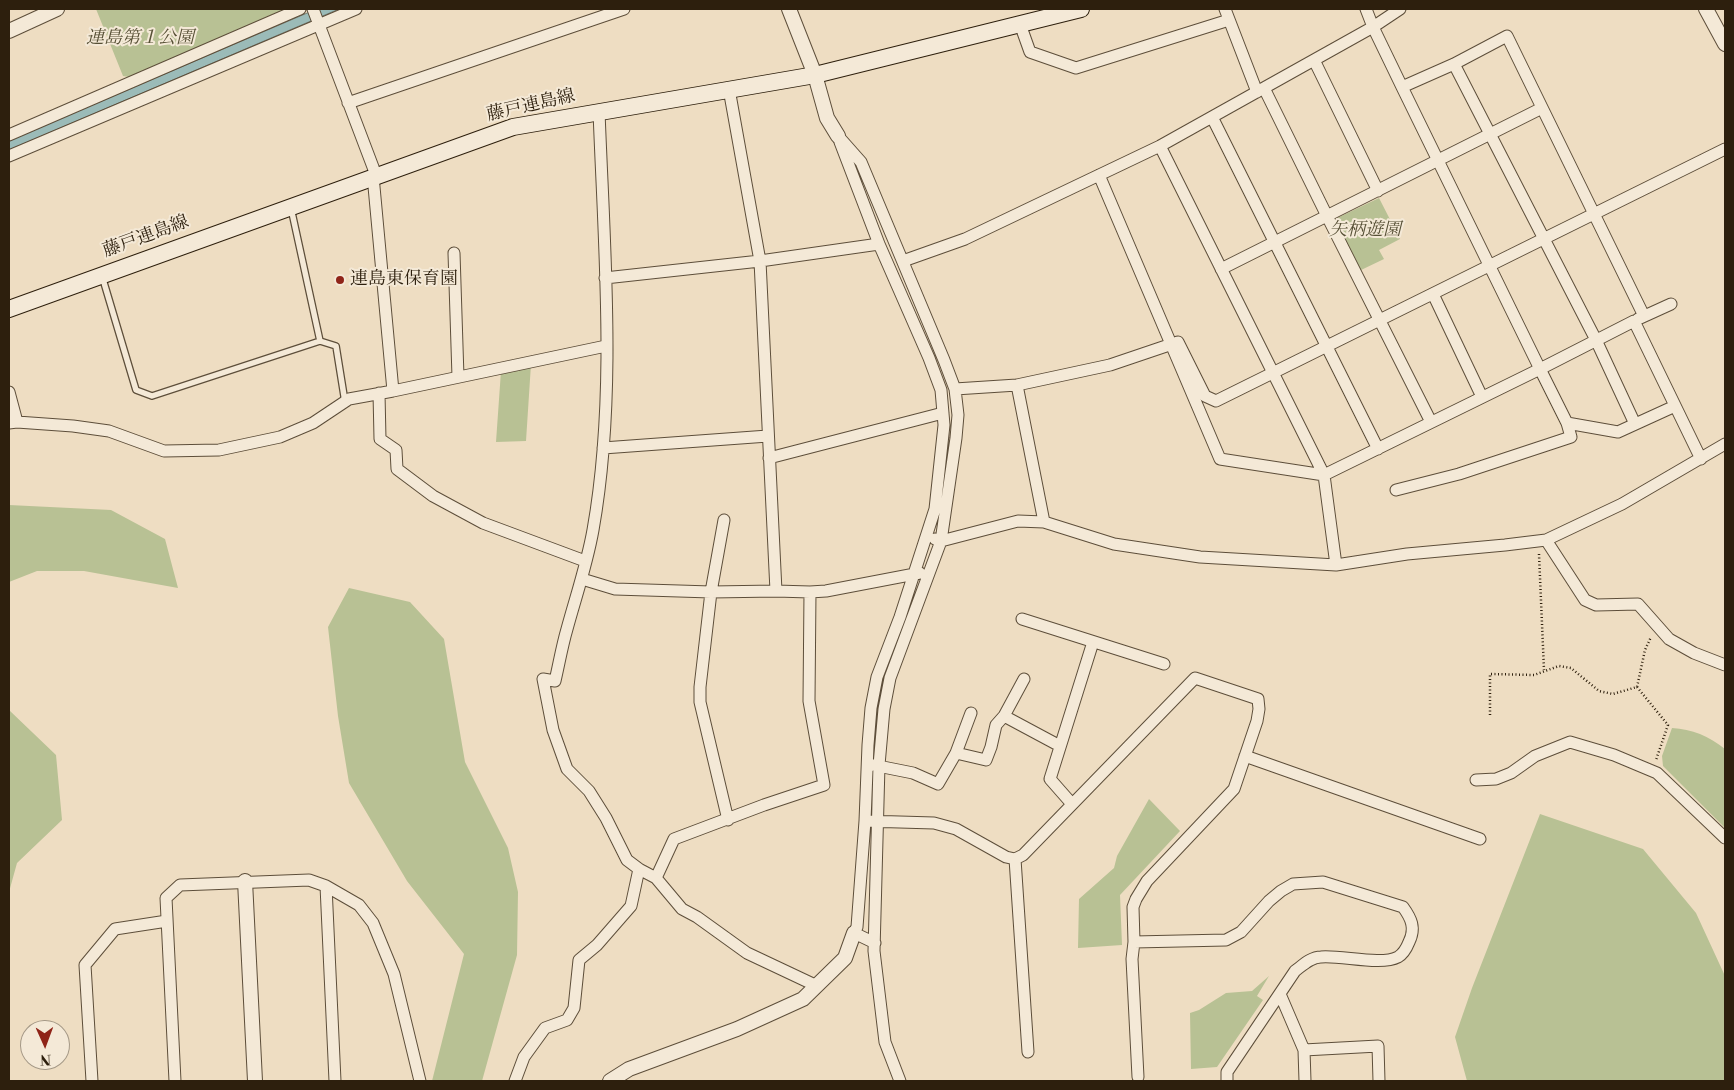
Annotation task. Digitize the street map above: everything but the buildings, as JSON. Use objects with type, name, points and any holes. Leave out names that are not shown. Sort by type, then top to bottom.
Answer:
[{"type":"main road","name":"藤戸連島線","points":[[9,309],[513,127],[815,75],[1081,9]]},
{"type":"street","points":[[9,31],[57,9]]},
{"type":"street","points":[[9,156],[316,16],[356,9]]},
{"type":"street","points":[[348,103],[624,9]]},
{"type":"street","points":[[789,9],[815,75],[828,118],[838,136],[879,244],[941,390],[944,425],[935,509],[915,574],[877,677],[871,708],[873,765],[878,821],[875,943],[885,1042],[900,1081]]},
{"type":"street","points":[[1366,9],[1488,266],[1567,423],[1571,437],[1459,474],[1396,490]]},
{"type":"street","points":[[903,262],[965,239],[1160,146],[1373,27],[1400,9]]},
{"type":"street","points":[[1706,9],[1725,44]]},
{"type":"street","points":[[9,135],[298,10]]},
{"type":"street","points":[[1020,24],[1030,52],[1076,68],[1227,14],[1261,90],[1431,422]]},
{"type":"street","points":[[316,16],[374,176],[393,391]]},
{"type":"street","points":[[1402,87],[1454,64],[1508,36],[1594,214],[1675,406],[1701,459]]},
{"type":"street","points":[[1314,60],[1378,191]]},
{"type":"street","points":[[1454,64],[1596,340],[1634,424]]},
{"type":"street","points":[[728,89],[760,261],[776,590]]},
{"type":"street","points":[[1221,269],[1542,108]]},
{"type":"street","points":[[599,111],[607,407],[593,531],[582,579],[566,631],[555,681],[543,680],[553,730],[567,768],[590,791],[627,860],[656,878],[682,909],[697,917],[747,953],[817,986]]},
{"type":"street","points":[[1212,117],[1378,448]]},
{"type":"street","points":[[610,1081],[629,1069],[737,1029],[803,999],[845,958],[856,927],[865,821],[873,765],[890,678],[941,541],[956,438],[956,404],[955,389],[862,162],[838,136]]},
{"type":"street","points":[[1160,146],[1324,475],[1336,565]]},
{"type":"street","points":[[955,389],[1017,384],[1110,365],[1178,342],[1206,396],[1216,401],[1274,374],[1725,149]]},
{"type":"street","points":[[1099,175],[1220,459],[1324,475],[1670,304]]},
{"type":"street","points":[[604,278],[760,261],[879,244]]},
{"type":"street","points":[[884,255],[898,250]]},
{"type":"street","points":[[454,253],[458,377]]},
{"type":"street","points":[[1433,294],[1482,397]]},
{"type":"street","points":[[9,392],[13,422],[73,426],[109,431],[164,451],[219,450],[280,437],[313,423],[349,399],[606,346]]},
{"type":"street","points":[[1017,384],[1044,522]]},
{"type":"street","points":[[379,393],[380,439],[396,450],[397,469],[433,496],[483,522],[585,561]]},
{"type":"street","points":[[769,458],[943,410],[956,404]]},
{"type":"street","points":[[1567,423],[1618,432],[1675,406]]},
{"type":"street","points":[[603,448],[768,436]]},
{"type":"street","points":[[926,537],[941,541],[1018,521],[1044,522],[1114,544],[1200,557],[1336,565],[1407,554],[1542,540],[1622,504],[1725,444]]},
{"type":"street","points":[[724,520],[711,592],[700,702],[728,820]]},
{"type":"street","points":[[1542,540],[1585,600],[1596,605],[1638,604],[1669,639],[1694,653],[1725,665]]},
{"type":"street","points":[[582,579],[615,589],[711,592],[776,590],[810,592],[826,591],[930,572]]},
{"type":"street","points":[[656,878],[674,838],[824,785],[809,701],[810,592]]},
{"type":"street","points":[[1022,620],[1164,664]]},
{"type":"street","points":[[1072,804],[1050,779],[1093,642]]},
{"type":"street","points":[[865,821],[934,823],[956,829],[1006,857],[1015,859],[1023,854],[1195,678],[1258,699],[1257,721],[1234,789],[1147,881],[1133,907],[1134,942],[1132,958],[1138,1077]]},
{"type":"street","points":[[956,753],[986,760],[996,725],[1004,716],[1024,679]]},
{"type":"street","points":[[873,765],[913,773],[938,784],[956,753],[971,713]]},
{"type":"street","points":[[1004,716],[1060,746]]},
{"type":"street","points":[[1476,780],[1496,779],[1511,773],[1535,756],[1570,742],[1657,772],[1725,838]]},
{"type":"street","points":[[1245,756],[1480,839]]},
{"type":"street","points":[[1015,859],[1028,1052]]},
{"type":"street","points":[[515,1081],[524,1057],[546,1028],[566,1020],[574,1008],[579,960],[597,945],[631,906],[639,869]]},
{"type":"street","points":[[175,1081],[166,898],[180,885],[309,880],[326,886],[358,906],[372,923],[394,974],[420,1081]]},
{"type":"street","points":[[245,882],[255,1081]]},
{"type":"street","points":[[1134,942],[1226,940],[1241,932],[1281,891],[1293,884],[1323,882],[1403,907],[1410,917],[1413,926],[1412,936],[1398,957],[1386,960],[1320,956],[1307,962],[1295,971],[1227,1072],[1227,1081]]},
{"type":"street","points":[[326,886],[335,1081]]},
{"type":"street","points":[[92,1081],[85,965],[115,930],[167,921]]},
{"type":"street","points":[[854,934],[875,943]]},
{"type":"street","points":[[1280,994],[1304,1050],[1305,1081]]},
{"type":"street","points":[[1304,1050],[1378,1046],[1379,1081]]},
{"type":"lane","points":[[291,206],[320,341]]},
{"type":"lane","points":[[102,275],[136,390],[152,396],[320,341],[336,346],[345,402]]},
{"type":"path","points":[[1542,540],[1544,670]]},
{"type":"path","points":[[1637,687],[1645,650],[1657,626]]},
{"type":"path","points":[[1490,715],[1490,674],[1534,675],[1559,666],[1570,668],[1599,691],[1613,694],[1637,687]]},
{"type":"path","points":[[1637,687],[1668,725],[1652,771]]},
{"type":"green space","name":"連島第１公園","points":[[96,9],[287,9],[129,77],[123,76]]},
{"type":"green space","name":"矢柄遊園","points":[[1379,198],[1400,239],[1379,250],[1384,259],[1359,271],[1337,226],[1337,218]]},
{"type":"green space","points":[[531,364],[526,441],[496,442],[501,371]]},
{"type":"green space","points":[[9,505],[111,510],[165,539],[178,588],[84,571],[37,571],[9,582]]},
{"type":"green space","points":[[349,588],[410,602],[444,639],[465,762],[508,848],[518,892],[517,955],[482,1081],[432,1081],[464,954],[407,881],[349,783],[338,716],[328,627]]},
{"type":"green space","points":[[9,710],[56,755],[62,820],[17,863],[9,892]]},
{"type":"green space","points":[[1672,728],[1700,734],[1713,740],[1725,749],[1725,828],[1663,766],[1662,756]]},
{"type":"green space","points":[[1149,799],[1180,831],[1120,895],[1122,945],[1078,948],[1079,899],[1114,868],[1117,856]]},
{"type":"green space","points":[[1540,814],[1643,849],[1696,913],[1725,976],[1725,1081],[1467,1081],[1455,1037],[1472,988]]},
{"type":"green space","points":[[1269,976],[1257,996],[1263,1000],[1217,1067],[1191,1069],[1190,1013],[1199,1010],[1226,993],[1252,991]]},
{"type":"water","points":[[317,9],[339,9],[9,150],[9,141]]},
{"type":"place","name":"連島東保育園","points":[[340,280]]}]
